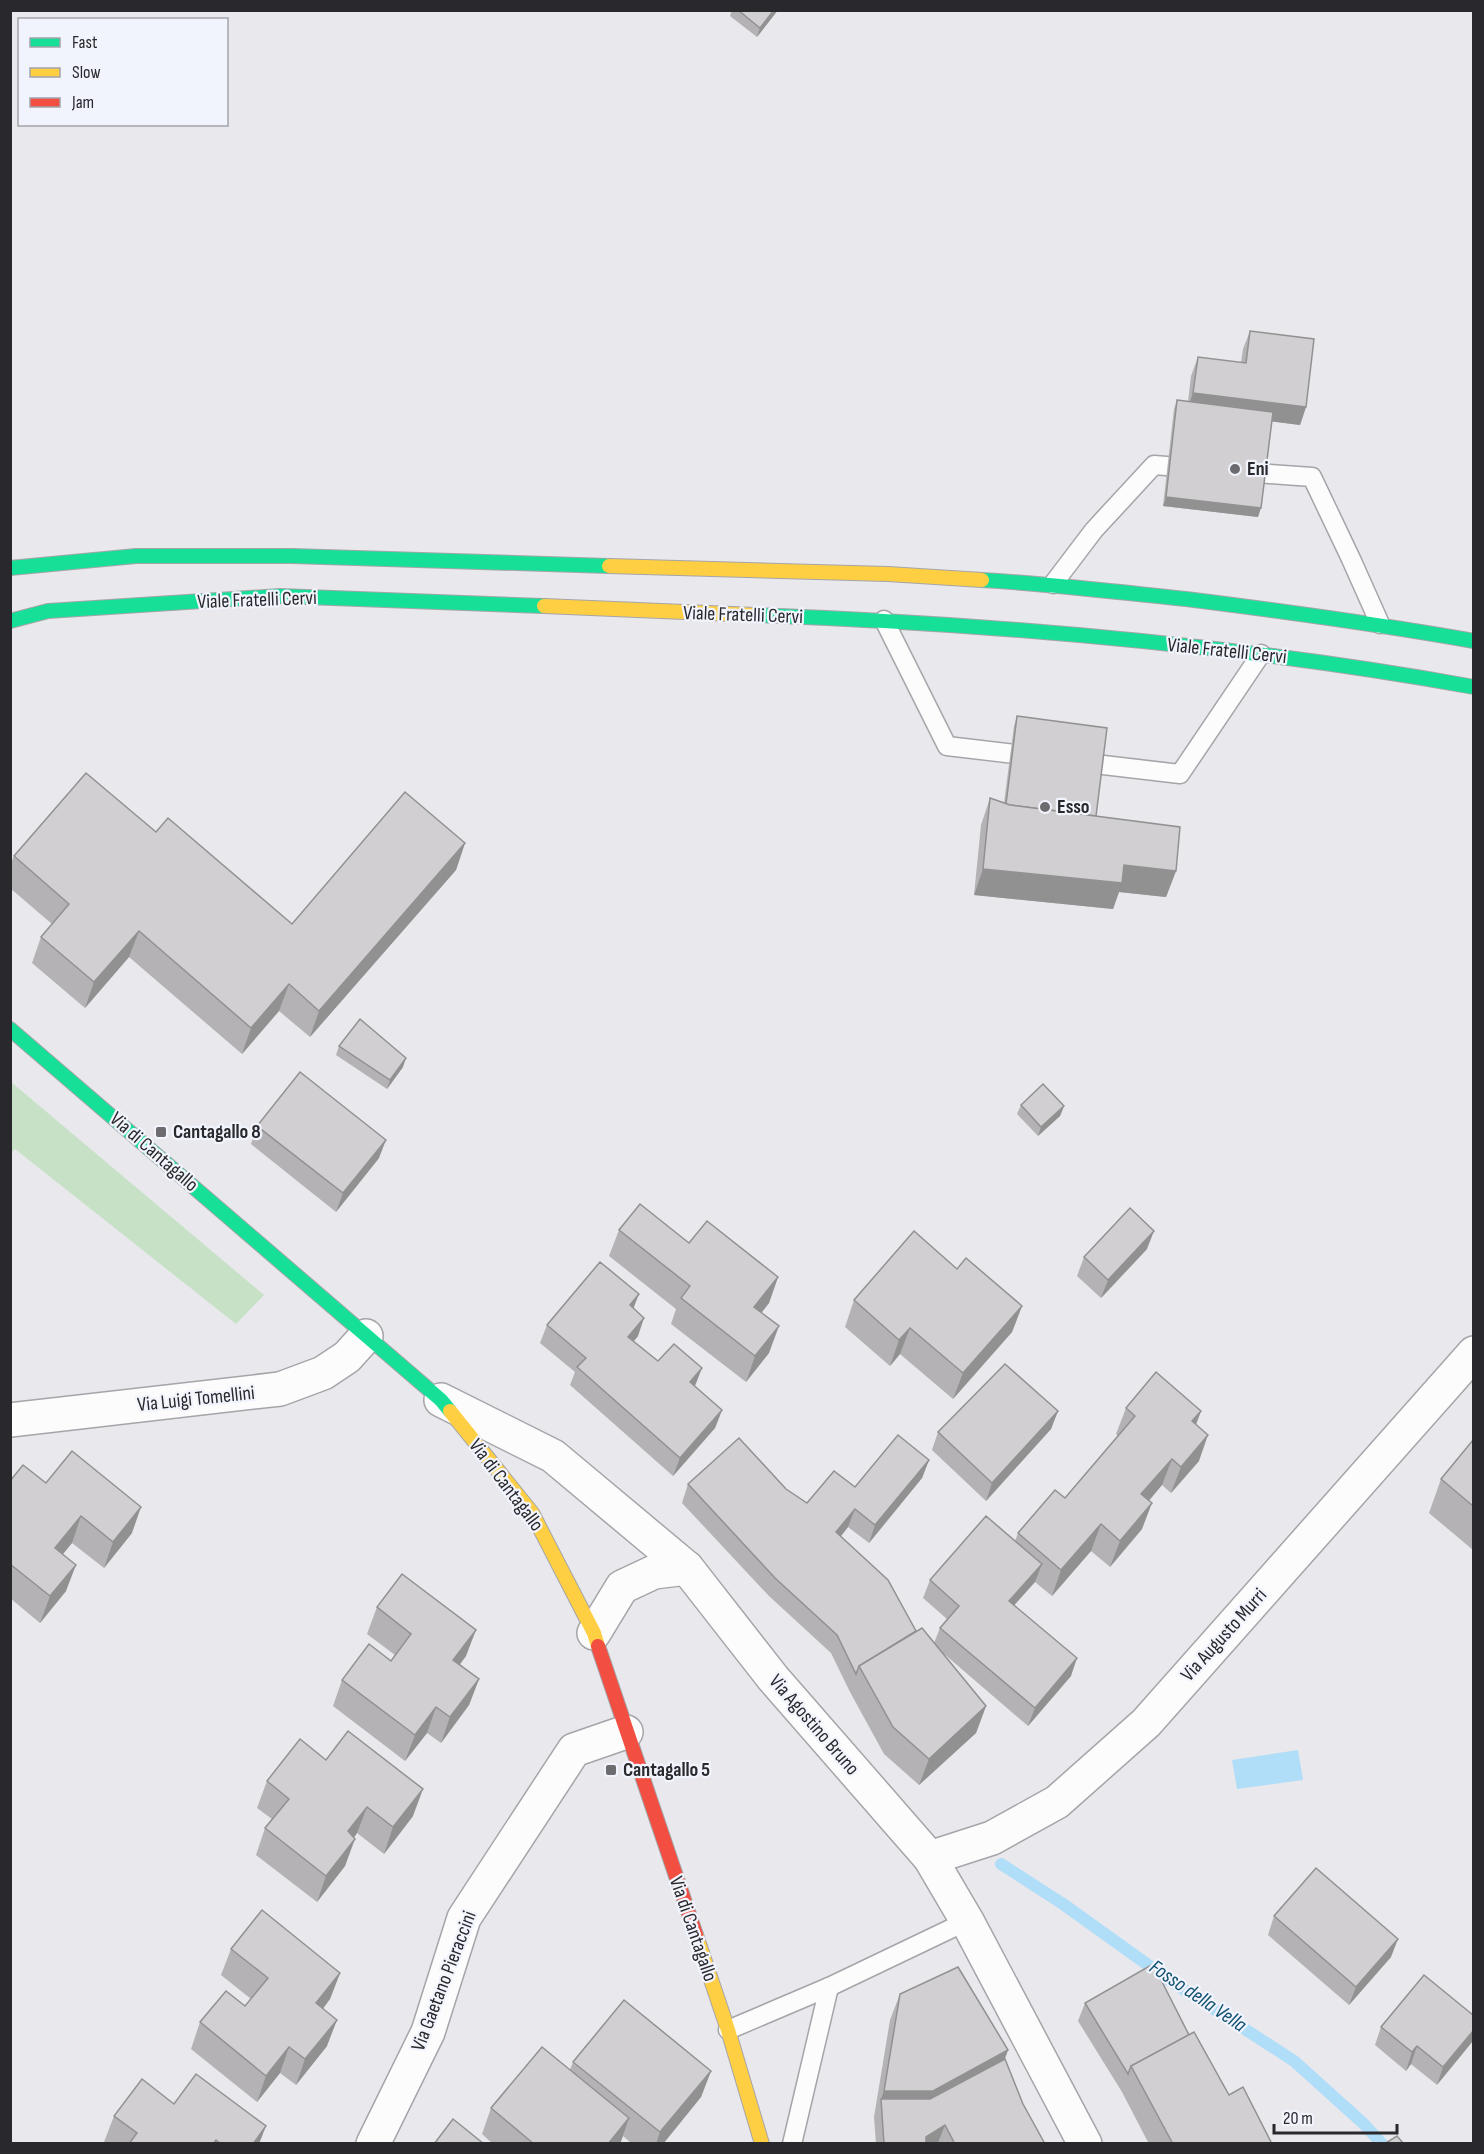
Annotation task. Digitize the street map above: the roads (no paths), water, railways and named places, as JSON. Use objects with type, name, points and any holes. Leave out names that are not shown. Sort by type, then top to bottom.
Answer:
[{"type":"main road","name":"Viale Fratelli Cervi","points":[[10,568],[136,556],[292,556],[888,574],[1053,584],[1380,624],[1473,641]]},
{"type":"main road","name":"Viale Fratelli Cervi","points":[[10,621],[48,611],[280,596],[884,620],[1065,634],[1261,654],[1396,673],[1473,687]]},
{"type":"main road","name":"Via di Cantagallo","points":[[10,1029],[441,1400],[532,1513],[594,1633],[728,2030],[762,2144]]},
{"type":"street","name":"Via Luigi Tomellini","points":[[10,1420],[280,1389],[323,1373],[347,1357],[366,1336]]},
{"type":"street","name":"Via Augusto Murri","points":[[930,1858],[992,1838],[1057,1802],[1146,1723],[1473,1353]]},
{"type":"street","name":"Via Agostino Bruno","points":[[441,1400],[553,1456],[687,1568],[773,1678],[930,1858],[967,1921],[1085,2144]]},
{"type":"street","points":[[594,1633],[622,1587],[654,1572],[687,1568]]},
{"type":"street","name":"Via Gaetano Pieraccini","points":[[373,2144],[428,2032],[464,1918],[574,1750],[626,1732]]},
{"type":"lane","points":[[1053,584],[1094,530],[1154,465],[1312,477],[1380,624]]},
{"type":"lane","points":[[884,620],[947,746],[1180,774],[1261,654]]},
{"type":"lane","points":[[728,2030],[829,1987],[967,1921]]},
{"type":"lane","points":[[792,2144],[829,1987]]},
{"type":"water","points":[[1298,1750],[1303,1780],[1237,1789],[1232,1760]]},
{"type":"waterway","name":"Fosso della Vella","points":[[1001,1864],[1063,1904],[1169,1980],[1294,2061],[1364,2124],[1382,2144]]},
{"type":"place","name":"Eni","points":[[1235,469]]},
{"type":"place","name":"Esso","points":[[1045,807]]},
{"type":"place","name":"Cantagallo 8","points":[[161,1132]]},
{"type":"place","name":"Cantagallo 5","points":[[611,1770]]}]
